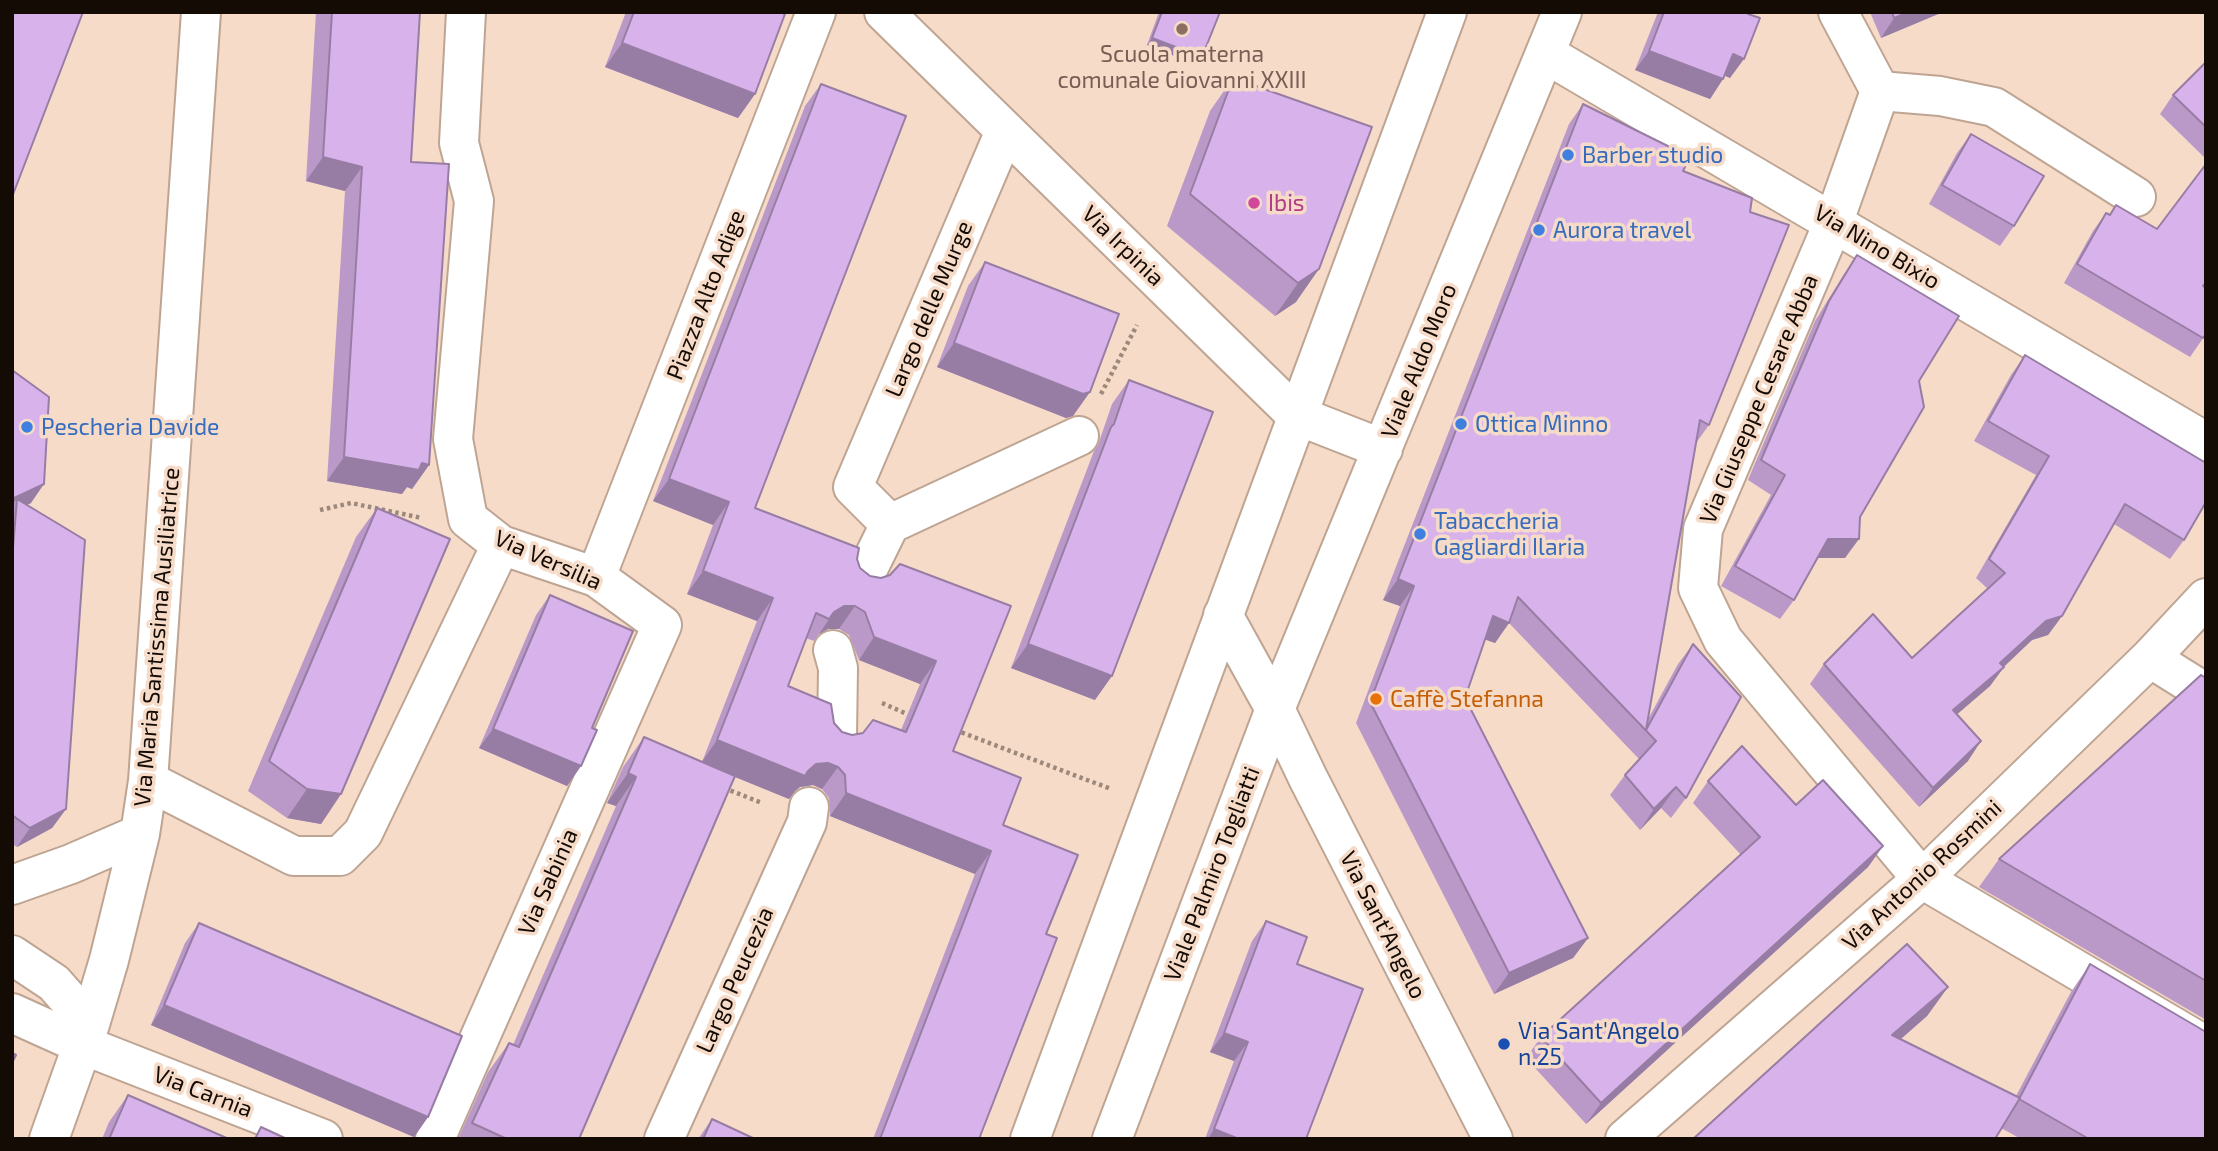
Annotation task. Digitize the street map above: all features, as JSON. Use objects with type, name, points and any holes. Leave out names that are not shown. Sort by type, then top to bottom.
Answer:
[{"type":"street","name":"Via Maria Santissima Ausiliatrice","points":[[49,1139],[87,1035],[127,894],[148,781],[201,12]]},
{"type":"street","points":[[466,12],[458,143],[474,201],[453,439],[468,519]]},
{"type":"street","name":"Piazza Alto Adige","points":[[596,577],[816,12]]},
{"type":"street","name":"Via Irpinia","points":[[884,12],[1296,415],[1382,449]]},
{"type":"street","points":[[1030,1139],[1447,12]]},
{"type":"street","name":"Viale Aldo Moro","points":[[1275,709],[1562,12]]},
{"type":"street","points":[[1838,12],[1880,92],[1940,96],[1994,107],[2136,197]]},
{"type":"street","name":"Via Nino Bixio","points":[[1546,54],[2206,442]]},
{"type":"street","name":"Via Giuseppe Cesare Abba","points":[[1880,92],[1834,221],[1703,529],[1698,588],[1723,640],[1922,879],[2206,1046]]},
{"type":"street","name":"Largo delle Murge","points":[[890,524],[853,487],[1005,131]]},
{"type":"street","points":[[863,579],[890,524],[1079,436]]},
{"type":"street","name":"Via Versilia","points":[[468,519],[501,544],[596,577],[662,625]]},
{"type":"street","points":[[148,781],[294,856],[340,856],[363,833],[501,544]]},
{"type":"street","name":"Via Antonio Rosmini","points":[[1625,1139],[1922,879],[2150,658],[2206,598]]},
{"type":"street","points":[[1223,615],[1275,709]]},
{"type":"street","name":"Via Sabinia","points":[[435,1139],[662,625]]},
{"type":"street","points":[[833,650],[838,668],[837,736]]},
{"type":"street","points":[[2150,658],[2206,693]]},
{"type":"street","name":"Viale Palmiro Togliatti","points":[[1112,1139],[1275,709]]},
{"type":"street","name":"Via Sant'Angelo","points":[[1275,709],[1493,1139]]},
{"type":"street","name":"Largo Peucezia","points":[[664,1139],[808,815]]},
{"type":"street","points":[[12,885],[71,864],[140,834]]},
{"type":"street","points":[[12,955],[54,984],[87,1035]]},
{"type":"street","name":"Via Carnia","points":[[12,1013],[87,1035],[323,1139]]},
{"type":"path","points":[[1079,436],[1160,282]]},
{"type":"path","points":[[320,510],[351,503],[443,522],[468,519]]},
{"type":"path","points":[[881,703],[907,714]]},
{"type":"path","points":[[955,730],[1153,805]]},
{"type":"path","points":[[721,786],[808,815]]},
{"type":"building","points":[[12,12],[83,12],[12,197]]},
{"type":"building","points":[[332,12],[420,12],[411,162],[449,164],[429,465],[422,463],[419,470],[344,457],[362,167],[323,157]]},
{"type":"building","points":[[634,12],[785,14],[755,94],[622,43]]},
{"type":"building","name":"Scuola materna comunale Giovanni XXIII","points":[[1162,12],[1220,12],[1202,57],[1152,38]]},
{"type":"building","points":[[1664,12],[1749,12],[1748,14],[1760,18],[1744,59],[1733,54],[1723,79],[1649,51]]},
{"type":"building","points":[[1892,12],[1909,12],[1894,18]]},
{"type":"building","points":[[2206,62],[2206,127],[2173,95]]},
{"type":"building","points":[[1233,78],[1372,127],[1319,269],[1298,283],[1190,194]]},
{"type":"building","points":[[821,84],[906,116],[755,508],[859,548],[857,559],[860,568],[870,576],[881,578],[890,575],[900,564],[1011,606],[953,751],[1021,778],[1003,825],[1078,855],[1046,934],[1057,938],[979,1139],[880,1139],[991,851],[846,793],[845,775],[838,767],[828,763],[816,764],[805,776],[717,740],[773,598],[703,571],[729,502],[669,479]],"holes":[[[844,606],[855,606],[865,612],[874,637],[936,661],[906,732],[873,720],[863,733],[852,735],[842,732],[834,723],[831,704],[788,686],[816,613],[829,619]]]},
{"type":"building","points":[[1583,104],[1690,157],[1683,171],[1752,198],[1750,212],[1789,225],[1709,425],[1700,420],[1646,730],[1693,644],[1741,697],[1686,798],[1676,787],[1654,809],[1625,775],[1656,741],[1518,597],[1509,623],[1493,616],[1465,698],[1588,938],[1509,973],[1370,702],[1414,586],[1398,579]]},
{"type":"building","points":[[1971,134],[2044,176],[2014,226],[1942,185]]},
{"type":"building","points":[[2206,164],[2206,282],[2203,286],[2206,288],[2206,334],[2203,338],[2077,264],[2106,213],[2110,215],[2116,205],[2157,229]]},
{"type":"building","points":[[1857,255],[1959,316],[1919,381],[1924,407],[1860,517],[1859,539],[1828,539],[1794,600],[1735,566],[1785,475],[1761,460],[1829,301]]},
{"type":"building","points":[[985,262],[1119,314],[1090,392],[1083,394],[954,343]]},
{"type":"building","points":[[2025,355],[2206,463],[2206,502],[2184,540],[2125,504],[2062,616],[2046,621],[2000,663],[2004,667],[1953,710],[1981,741],[1933,788],[1824,664],[1873,614],[1912,658],[2005,573],[1989,559],[2049,456],[1988,421]]},
{"type":"building","points":[[12,370],[49,397],[44,484],[12,499]]},
{"type":"building","points":[[1129,380],[1213,412],[1112,676],[1028,644]]},
{"type":"building","points":[[17,499],[85,540],[66,809],[30,828],[12,815],[12,560]]},
{"type":"building","points":[[377,508],[450,539],[341,794],[307,789],[269,761]]},
{"type":"building","points":[[550,595],[633,631],[592,728],[597,730],[581,766],[493,729]]},
{"type":"building","points":[[2201,675],[2206,678],[2206,981],[1999,859]]},
{"type":"building","points":[[644,737],[735,776],[579,1139],[507,1139],[472,1123],[509,1043],[519,1047],[636,777],[628,773]]},
{"type":"building","points":[[1742,746],[1796,805],[1823,780],[1883,846],[1601,1103],[1541,1037],[1760,837],[1708,781]]},
{"type":"building","points":[[1266,921],[1307,937],[1297,964],[1363,989],[1306,1139],[1239,1139],[1214,1129],[1248,1042],[1224,1033]]},
{"type":"building","points":[[199,923],[462,1036],[428,1117],[164,1005]]},
{"type":"building","points":[[1907,944],[1948,987],[1892,1035],[2020,1098],[1995,1139],[1693,1139]]},
{"type":"building","points":[[2090,964],[2206,1032],[2206,1139],[2089,1139],[2019,1099]]},
{"type":"building","points":[[128,1095],[229,1139],[109,1139]]},
{"type":"building","points":[[712,1119],[755,1139],[703,1139]]},
{"type":"building","points":[[261,1127],[287,1139],[255,1139]]},
{"type":"place","name":"Scuola materna comunale Giovanni XXIII","points":[[1182,29]]},
{"type":"place","name":"Barber studio","points":[[1568,155]]},
{"type":"place","name":"Ibis","points":[[1254,203]]},
{"type":"place","name":"Aurora travel","points":[[1539,230]]},
{"type":"place","name":"Ottica Minno","points":[[1461,424]]},
{"type":"place","name":"Pescheria Davide","points":[[27,427]]},
{"type":"place","name":"Tabaccheria Gagliardi Ilaria","points":[[1420,534]]},
{"type":"place","name":"Caffè Stefanna","points":[[1376,699]]},
{"type":"place","name":"Via Sant'Angelo n.25","points":[[1504,1044]]}]
